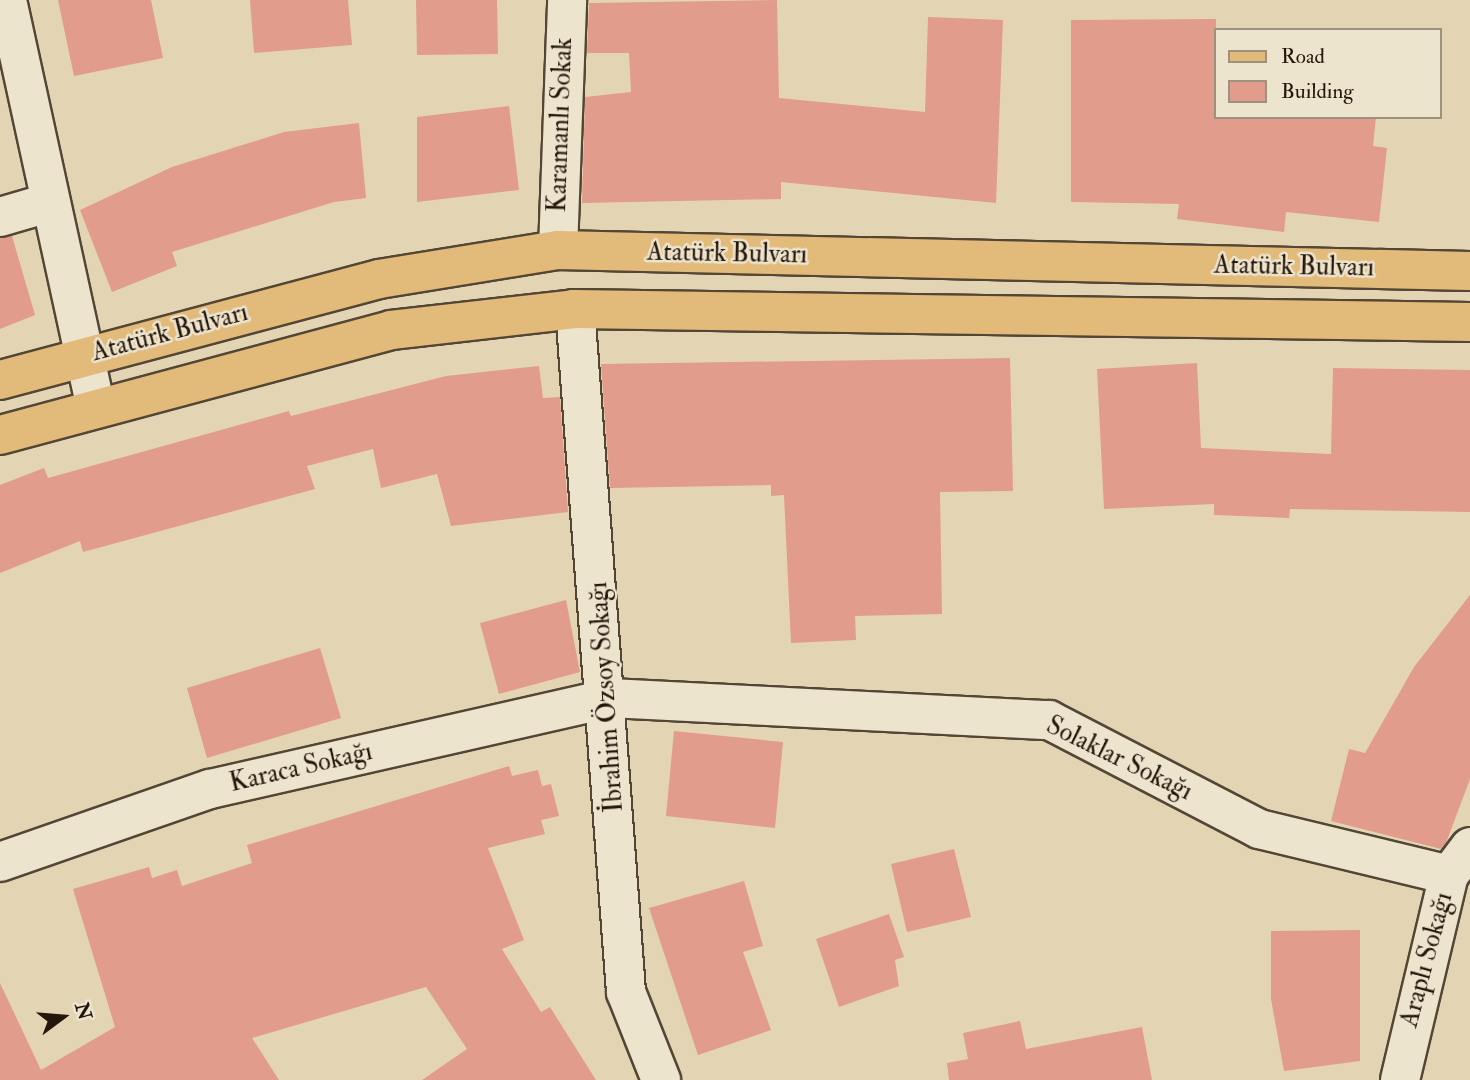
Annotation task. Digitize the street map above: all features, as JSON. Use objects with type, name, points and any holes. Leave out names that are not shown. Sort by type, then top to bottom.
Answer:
[{"type":"main road","name":"Atatürk Bulvarı","points":[[0,380],[379,279],[558,250],[1470,271]]},
{"type":"main road","name":"Atatürk Bulvarı","points":[[0,435],[96,407],[391,330],[575,309],[1470,322]]},
{"type":"street","points":[[7,0],[48,203],[96,407]]},
{"type":"street","name":"Karamanlı Sokak","points":[[558,250],[567,0]]},
{"type":"street","points":[[0,217],[48,203]]},
{"type":"street","name":"İbrahim Özsoy Sokağı","points":[[575,309],[609,698],[626,992],[661,1080]]},
{"type":"street","name":"Solaklar Sokağı","points":[[609,698],[1049,720],[1259,829],[1460,861]]},
{"type":"street","name":"Karaca Sokağı","points":[[0,862],[210,789],[609,698]]},
{"type":"street","name":"Araplı Sokağı","points":[[1400,1080],[1460,861]]},
{"type":"building","points":[[58,0],[151,0],[163,58],[74,76]]},
{"type":"building","points":[[250,0],[348,0],[352,45],[254,53]]},
{"type":"building","points":[[416,0],[497,0],[498,54],[417,55]]},
{"type":"building","points":[[777,0],[779,98],[925,112],[928,17],[1003,20],[996,203],[781,182],[781,199],[582,203],[585,97],[631,92],[629,53],[587,53],[589,3]]},
{"type":"building","points":[[1216,19],[1214,119],[1376,119],[1373,146],[1387,148],[1379,222],[1286,212],[1284,232],[1177,219],[1179,204],[1071,202],[1071,20]]},
{"type":"building","points":[[509,106],[519,190],[417,202],[417,117]]},
{"type":"building","points":[[359,123],[366,198],[334,202],[172,252],[177,266],[112,292],[80,210],[172,167],[284,132]]},
{"type":"building","points":[[12,236],[35,315],[0,329],[0,238]]},
{"type":"building","points":[[1010,358],[1013,491],[940,492],[942,614],[855,616],[856,640],[791,643],[784,495],[771,496],[771,485],[610,488],[601,364]]},
{"type":"building","points":[[1197,363],[1201,448],[1331,454],[1333,368],[1470,370],[1470,512],[1290,509],[1289,518],[1214,515],[1214,504],[1104,509],[1097,369]]},
{"type":"building","points":[[539,366],[543,398],[560,397],[568,512],[451,526],[437,474],[381,488],[373,449],[307,466],[315,489],[83,552],[80,541],[0,573],[0,485],[44,468],[48,478],[289,411],[291,416],[446,376]]},
{"type":"building","points":[[1470,595],[1470,779],[1446,843],[1441,849],[1331,821],[1349,749],[1365,753],[1414,667]]},
{"type":"building","points":[[566,600],[580,672],[499,694],[480,623]]},
{"type":"building","points":[[320,648],[341,718],[207,758],[187,688]]},
{"type":"building","points":[[674,731],[783,742],[775,828],[666,816]]},
{"type":"building","points":[[509,766],[512,776],[538,770],[542,786],[551,784],[559,816],[541,820],[545,834],[488,848],[524,940],[502,949],[541,1012],[550,1007],[596,1080],[422,1080],[467,1049],[426,987],[252,1038],[279,1080],[0,1080],[0,983],[41,1070],[115,1027],[73,889],[149,867],[152,878],[177,870],[182,886],[252,863],[247,845]]},
{"type":"building","points":[[954,849],[971,917],[907,932],[891,864]]},
{"type":"building","points":[[744,881],[763,946],[743,952],[771,1030],[698,1055],[649,908]]},
{"type":"building","points":[[889,914],[904,957],[895,960],[899,986],[839,1007],[816,939]]},
{"type":"building","points":[[1360,930],[1360,1061],[1284,1071],[1271,999],[1271,931]]},
{"type":"building","points":[[1020,1021],[1026,1049],[1142,1027],[1152,1080],[949,1080],[947,1063],[968,1059],[963,1033]]}]
